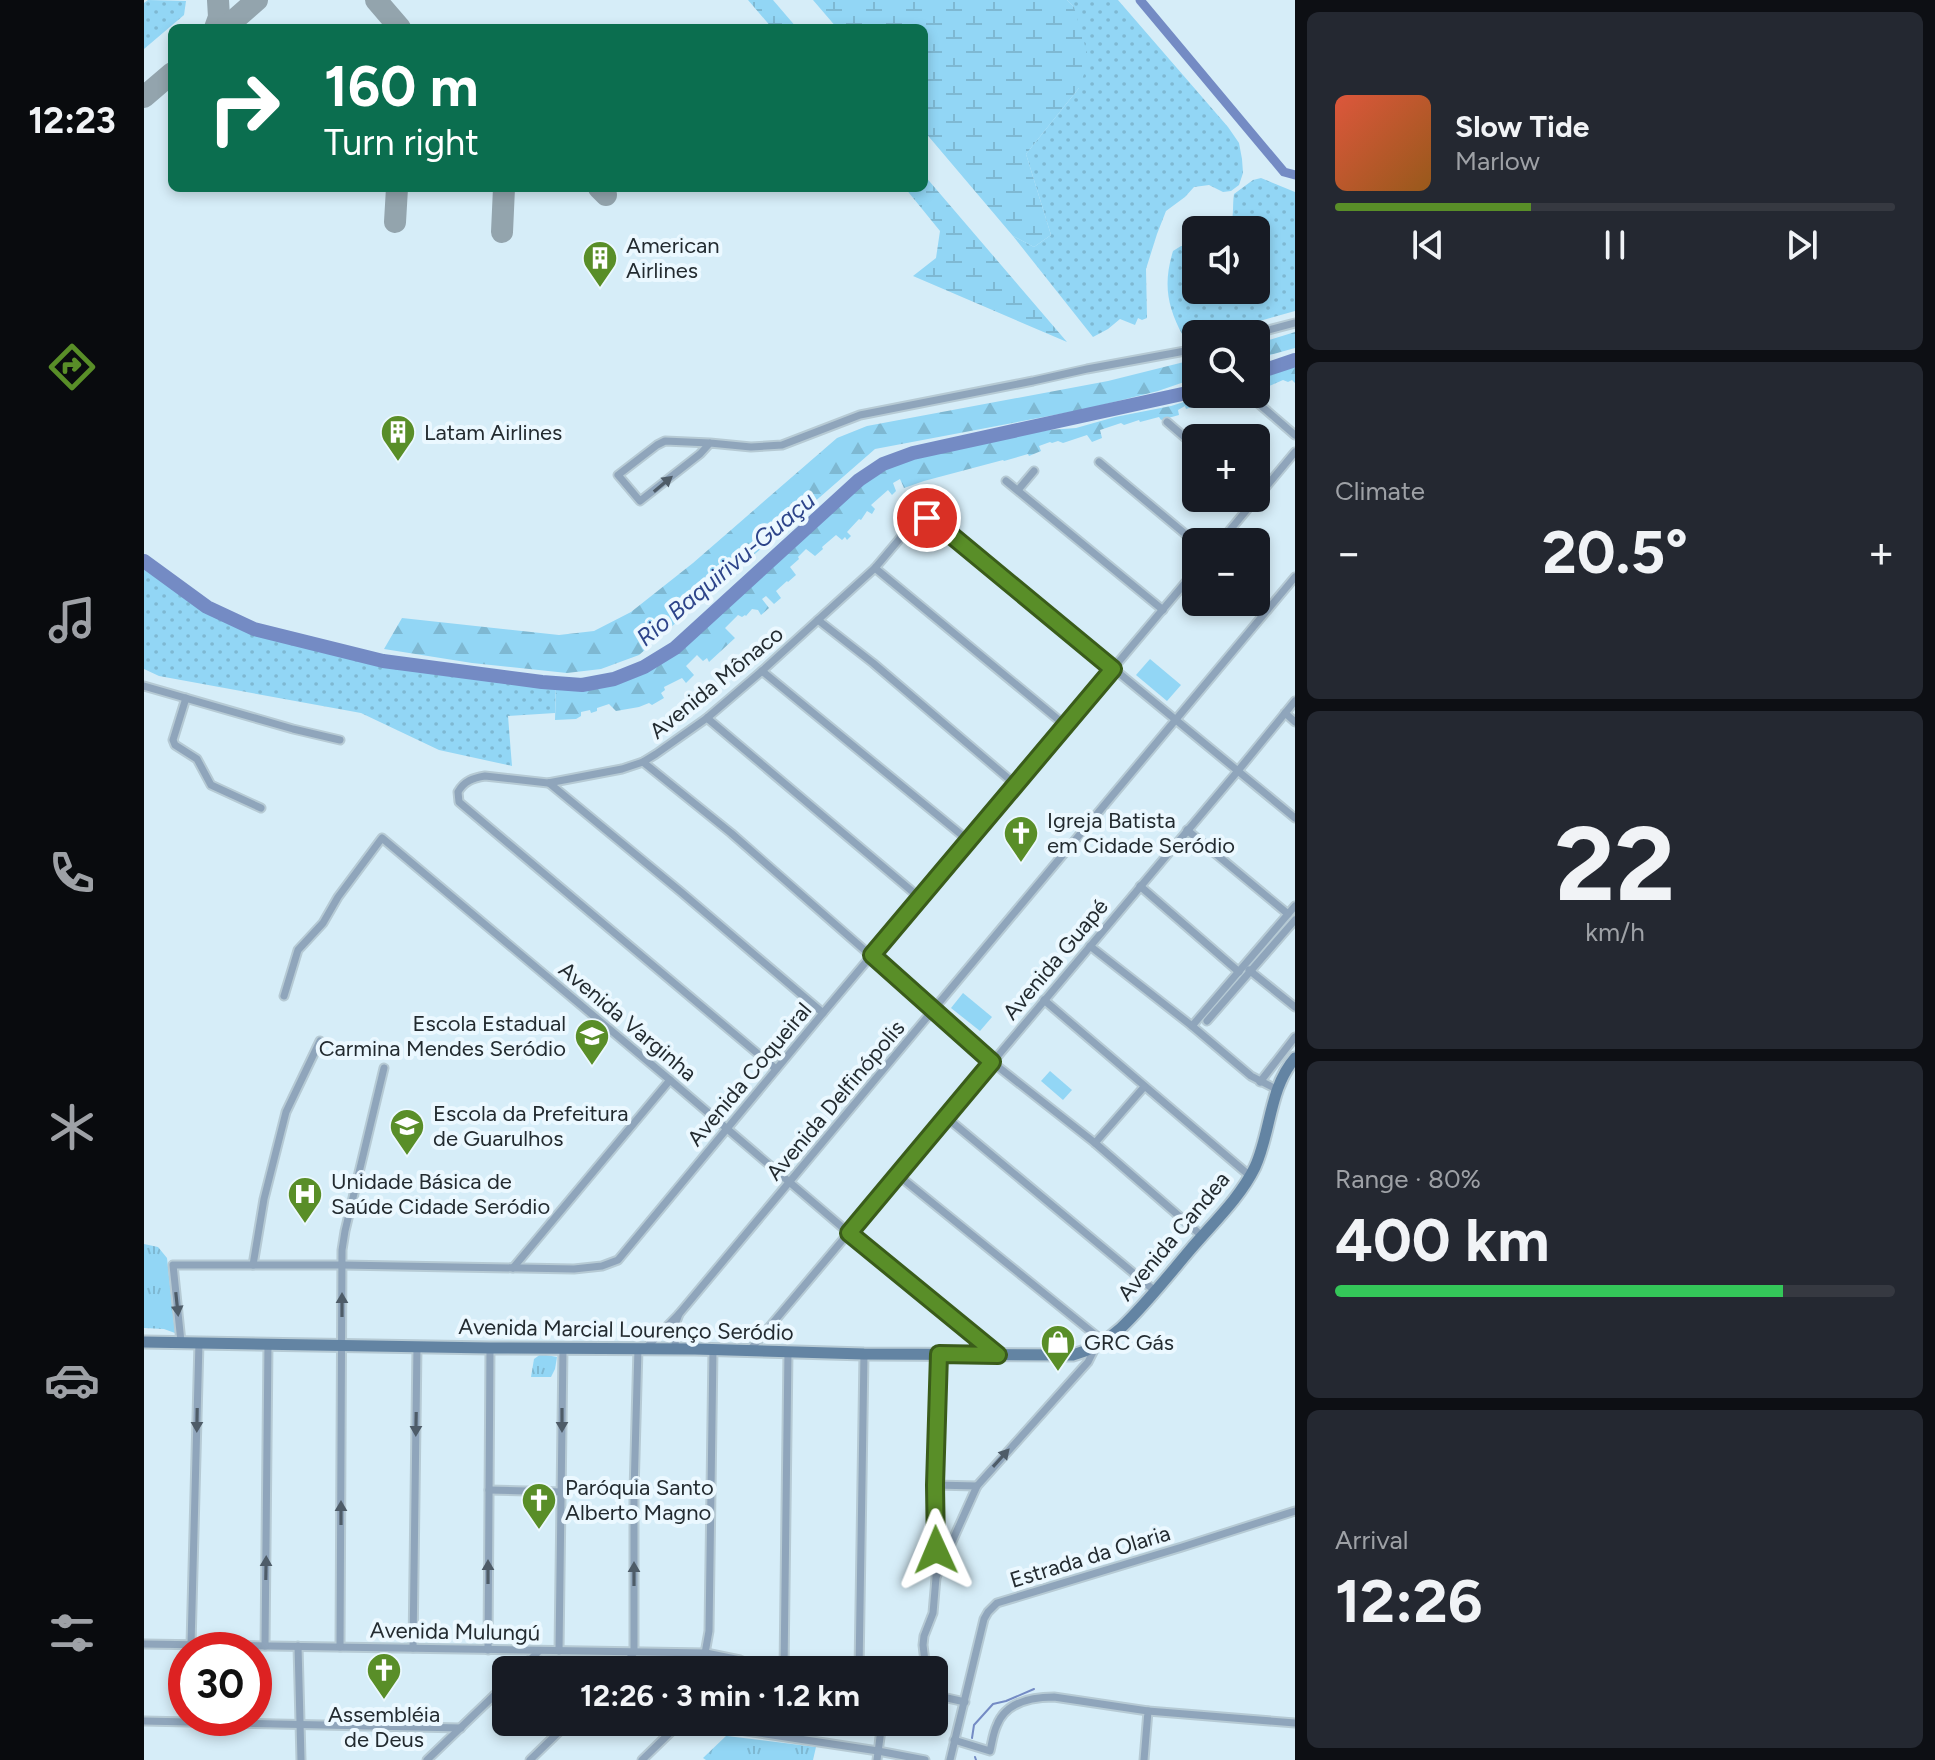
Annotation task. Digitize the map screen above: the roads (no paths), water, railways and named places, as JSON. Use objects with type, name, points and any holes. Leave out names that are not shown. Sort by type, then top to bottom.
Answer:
[{"type":"main road","name":"Avenida Candea","points":[[1100,1344],[1121,1328],[1155,1291],[1250,1176],[1261,1152],[1282,1078],[1295,1058]]},
{"type":"main road","name":"Avenida Marcial Lourenço Seródio","points":[[144,1342],[998,1355],[1073,1355],[1100,1344]]},
{"type":"street","points":[[1270,330],[1295,323]]},
{"type":"street","points":[[710,443],[640,501],[618,475],[665,441],[710,443],[751,447],[782,445],[860,415],[1182,352]]},
{"type":"street","points":[[1264,408],[1295,435]]},
{"type":"street","points":[[1167,422],[1182,435]]},
{"type":"street","points":[[1270,481],[1295,452]]},
{"type":"street","points":[[1099,462],[1182,531]]},
{"type":"street","points":[[1018,490],[1034,471]]},
{"type":"street","points":[[1006,481],[1163,610]]},
{"type":"street","points":[[1231,528],[1244,512]]},
{"type":"street","name":"Avenida Mônaco","points":[[776,1069],[459,802],[461,786],[485,776],[548,783],[643,762],[707,718],[762,671],[875,568],[907,529],[920,519],[933,520],[1113,669]]},
{"type":"street","points":[[875,568],[1066,726]]},
{"type":"street","name":"Avenida Delfinópolis","points":[[642,1348],[690,1303],[1295,577]]},
{"type":"street","name":"Avenida Coqueiral","points":[[181,1342],[173,1265],[591,1268],[618,1260],[1182,587]]},
{"type":"street","points":[[818,620],[1016,785]]},
{"type":"street","points":[[1113,669],[1295,818]]},
{"type":"street","points":[[762,671],[969,841]]},
{"type":"street","points":[[144,686],[340,740]]},
{"type":"street","points":[[186,698],[173,740],[175,745],[197,759],[211,785],[261,808]]},
{"type":"street","name":"Avenida Guapé","points":[[750,1350],[1295,701]]},
{"type":"street","points":[[1285,713],[1295,722]]},
{"type":"street","points":[[707,718],[920,898]]},
{"type":"street","points":[[643,762],[731,833],[992,1062],[1095,1143],[1202,1236]]},
{"type":"street","points":[[548,783],[823,1013]]},
{"type":"street","points":[[1187,830],[1288,914]]},
{"type":"street","name":"Avenida Varginha","points":[[284,996],[298,950],[323,923],[338,897],[382,838],[998,1355]]},
{"type":"street","points":[[1140,886],[1295,1007]]},
{"type":"street","points":[[1207,1021],[1295,906]]},
{"type":"street","points":[[1192,1026],[1295,920]]},
{"type":"street","points":[[1090,946],[1260,1082],[1278,1090]]},
{"type":"street","points":[[1044,1000],[1250,1176]]},
{"type":"street","points":[[1260,1082],[1295,1037]]},
{"type":"street","points":[[253,1265],[264,1199],[286,1112],[320,1041]]},
{"type":"street","points":[[340,1647],[342,1265],[345,1231],[384,1068]]},
{"type":"street","points":[[513,1268],[670,1080]]},
{"type":"street","points":[[1095,1143],[1144,1087]]},
{"type":"street","points":[[946,1117],[1155,1291]]},
{"type":"street","points":[[898,1175],[1100,1344],[1088,1362],[977,1486],[936,1578]]},
{"type":"street","points":[[675,1348],[679,1314]]},
{"type":"street","points":[[191,1632],[199,1342]]},
{"type":"street","points":[[265,1632],[268,1343]]},
{"type":"street","points":[[413,1648],[417,1346]]},
{"type":"street","points":[[488,1650],[490,1348]]},
{"type":"street","points":[[559,1651],[563,1348]]},
{"type":"street","points":[[631,1656],[634,1652],[634,1492],[642,1348]]},
{"type":"street","points":[[705,1656],[709,1631],[712,1520],[713,1349]]},
{"type":"street","points":[[784,1656],[788,1351]]},
{"type":"street","points":[[859,1656],[864,1354]]},
{"type":"street","points":[[924,1656],[924,1636],[933,1613],[936,1578],[939,1354]]},
{"type":"street","points":[[935,1485],[977,1486]]},
{"type":"street","points":[[489,1490],[562,1492]]},
{"type":"street","name":"Estrada da Olaria","points":[[950,1760],[984,1619],[997,1603],[1295,1511]]},
{"type":"street","name":"Avenida Mulungú","points":[[144,1644],[168,1645]]},
{"type":"street","name":"Avenida Mulungú","points":[[272,1646],[706,1653],[722,1656]]},
{"type":"street","points":[[298,1646],[301,1760]]},
{"type":"street","points":[[534,1656],[539,1651]]},
{"type":"street","points":[[954,1740],[990,1756],[1002,1715],[1022,1701],[1038,1697],[1148,1711],[1295,1723]]},
{"type":"street","points":[[427,1760],[492,1698]]},
{"type":"street","points":[[948,1698],[965,1702]]},
{"type":"street","points":[[1144,1760],[1148,1711]]},
{"type":"street","points":[[144,1721],[461,1728]]},
{"type":"street","points":[[530,1760],[555,1736]]},
{"type":"street","points":[[642,1760],[669,1736]]},
{"type":"street","points":[[764,1736],[878,1756],[925,1760]]},
{"type":"street","points":[[878,1756],[880,1736]]},
{"type":"waterway","points":[[1140,0],[1284,172],[1295,175]]},
{"type":"waterway","name":"Rio Baquirivu-Guaçu","points":[[1270,368],[1295,360]]},
{"type":"waterway","name":"Rio Baquirivu-Guaçu","points":[[144,561],[207,607],[254,629],[383,661],[582,685],[614,679],[644,667],[675,648],[859,480],[883,464],[913,453],[1182,394]]},
{"type":"waterway","points":[[972,1738],[974,1725],[993,1704],[1034,1689]]},
{"type":"place","name":"American Airlines","points":[[600,289]]},
{"type":"place","name":"Latam Airlines","points":[[398,463]]},
{"type":"place","name":"Igreja Batista em Cidade Seródio","points":[[1021,864]]},
{"type":"place","name":"Escola Estadual Carmina Mendes Seródio","points":[[592,1067]]},
{"type":"place","name":"Escola da Prefeitura de Guarulhos","points":[[407,1157]]},
{"type":"place","name":"Unidade Básica de Saúde Cidade Seródio","points":[[305,1225]]},
{"type":"place","name":"GRC Gás","points":[[1058,1373]]},
{"type":"place","name":"Paróquia Santo Alberto Magno","points":[[539,1531]]},
{"type":"place","name":"Assembléia de Deus","points":[[384,1701]]}]
